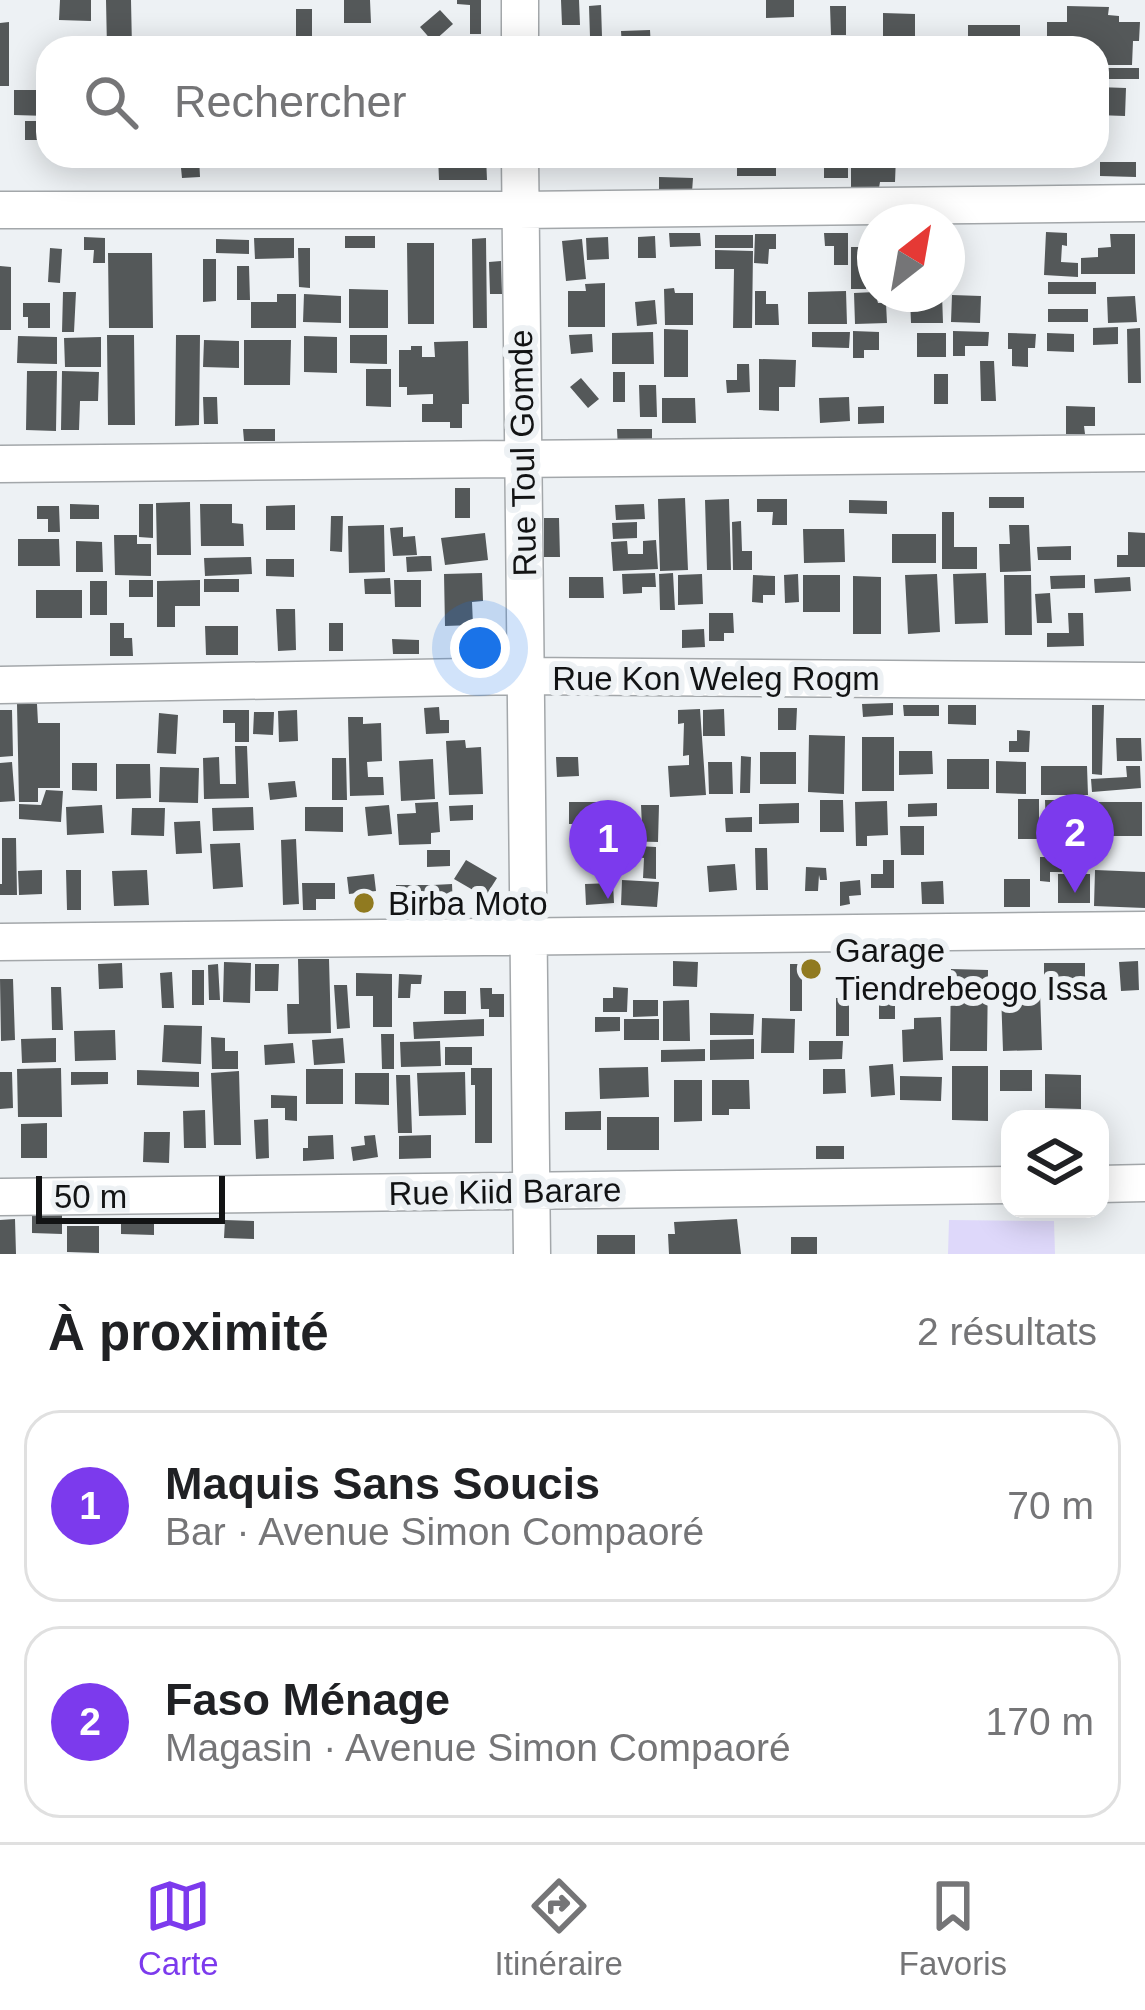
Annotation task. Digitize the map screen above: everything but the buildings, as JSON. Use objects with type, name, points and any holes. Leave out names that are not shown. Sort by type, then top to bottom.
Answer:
[{"type":"street","points":[[520,0],[520,36]]},
{"type":"street","name":"Rue Toul Gomde","points":[[520,168],[532,1254]]},
{"type":"street","points":[[0,210],[1145,203]]},
{"type":"street","points":[[0,464],[1145,453]]},
{"type":"street","name":"Rue Kon Weleg Rogm","points":[[0,685],[525,676],[1145,681]]},
{"type":"street","points":[[0,942],[1145,930]]},
{"type":"street","points":[[1109,1184],[1145,1183]]},
{"type":"street","name":"Rue Kiid Barare","points":[[0,1197],[1001,1185]]},
{"type":"shaded area","points":[[949,1220],[1054,1221],[1055,1254],[948,1254]]},
{"type":"place","name":"Faso Ménage","points":[[1075,893]]},
{"type":"place","name":"Maquis Sans Soucis","points":[[608,899]]},
{"type":"place","name":"Birba Moto","points":[[364,903]]},
{"type":"place","name":"Garage Tiendrebeogo Issa","points":[[811,969]]}]
